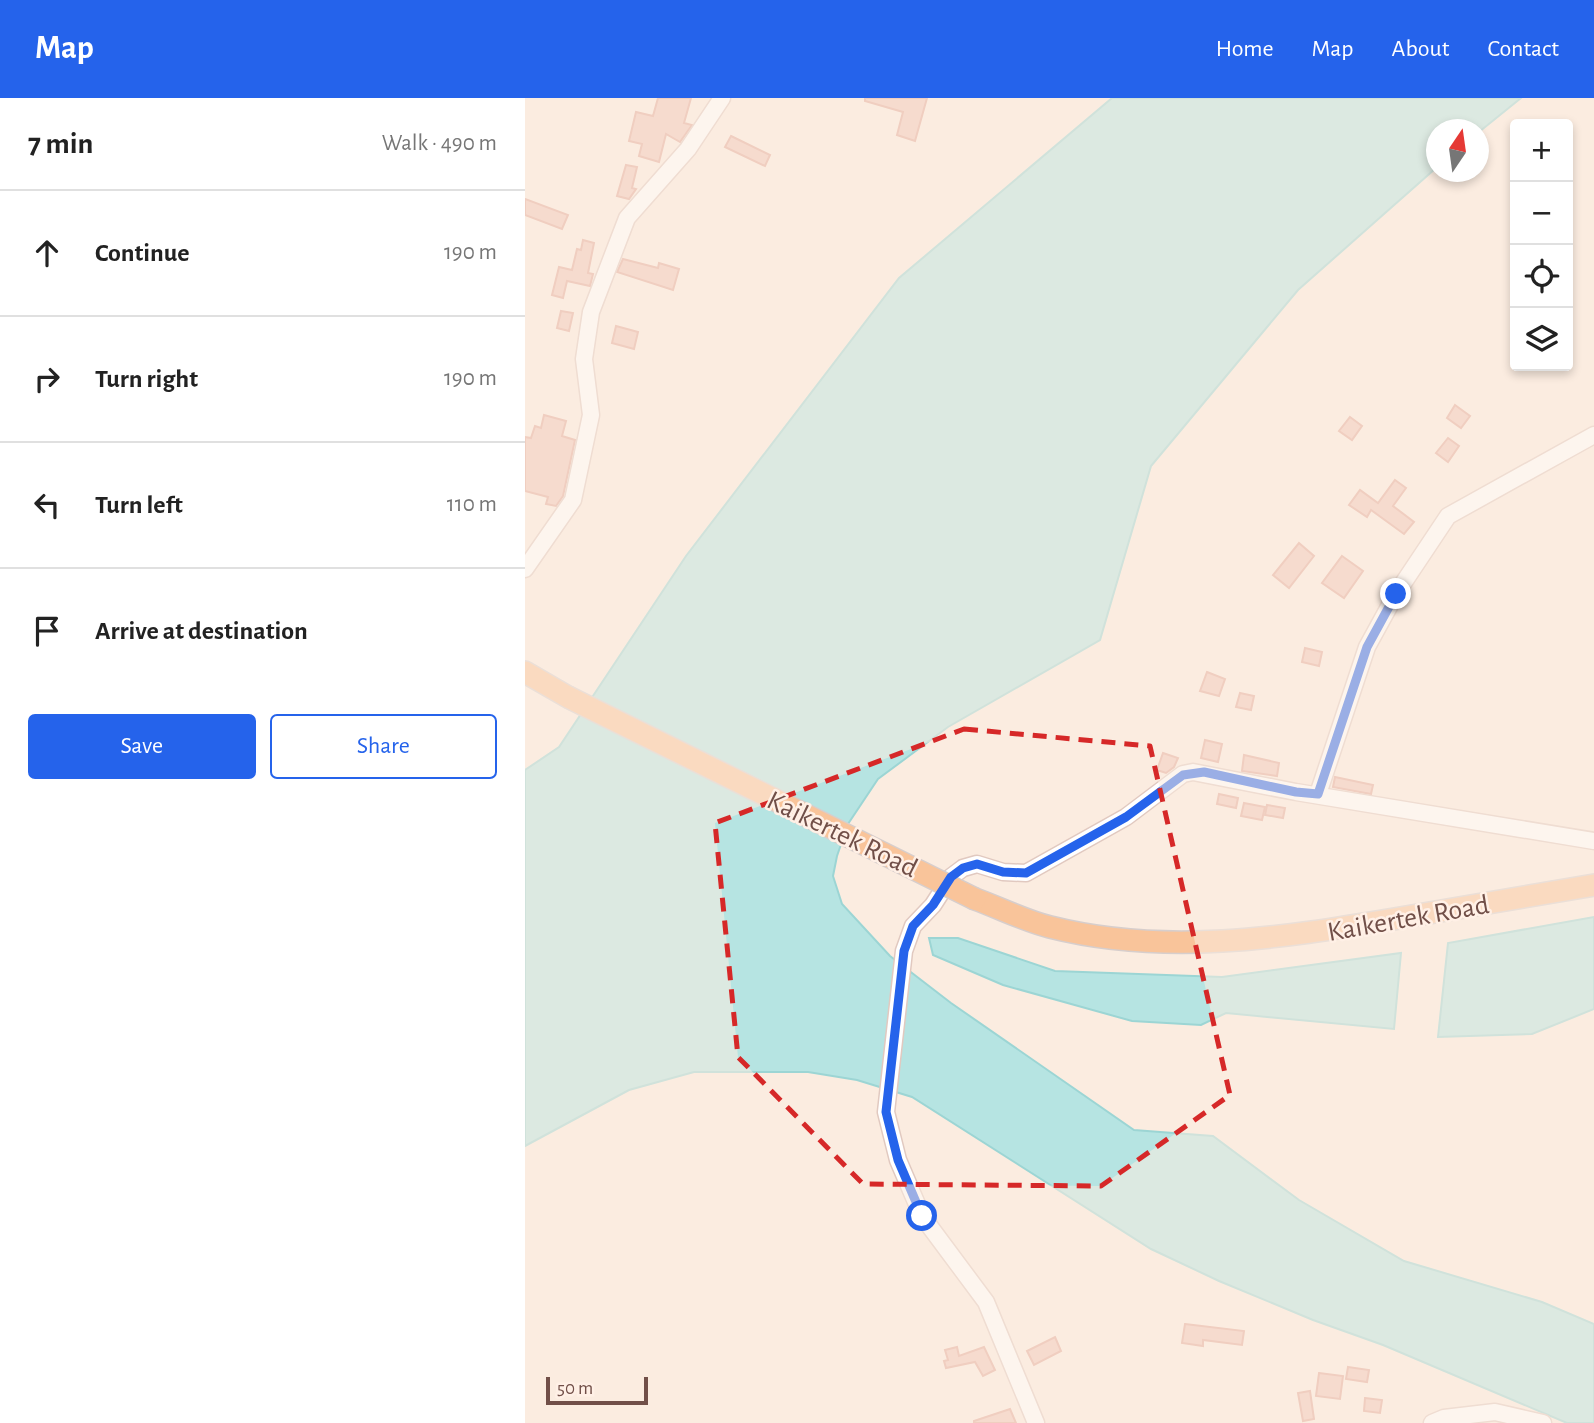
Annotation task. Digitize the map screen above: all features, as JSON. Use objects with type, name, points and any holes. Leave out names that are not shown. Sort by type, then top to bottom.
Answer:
[{"type":"main road","name":"Kaikertek Road","points":[[525,672],[568,697],[975,899],[1049,927],[1153,943],[1218,943],[1291,936],[1594,885]]},
{"type":"street","points":[[525,569],[573,500],[591,415],[584,359],[591,312],[627,218],[688,149],[722,98]]},
{"type":"street","points":[[1318,794],[1367,647],[1396,594],[1448,516],[1594,435]]},
{"type":"street","points":[[1036,1423],[986,1303],[922,1216],[898,1160],[886,1112],[904,951],[913,926],[933,905],[951,877],[963,868],[977,864],[1003,872],[1026,873],[1126,817],[1183,775],[1204,772],[1296,792],[1594,841]]},
{"type":"street","points":[[1432,1423],[1444,1418],[1496,1412],[1543,1423]]},
{"type":"highlighted area","points":[[964,729],[1150,746],[1230,1095],[1101,1186],[863,1184],[738,1057],[715,823]]},
{"type":"water","points":[[1112,98],[1521,98],[1489,124],[1489,119],[1426,119],[1426,177],[1298,290],[1151,466],[1100,640],[948,727],[878,779],[848,824],[833,876],[842,904],[890,956],[951,1003],[1134,1130],[1213,1136],[1299,1200],[1404,1261],[1542,1302],[1594,1324],[1594,1423],[1567,1423],[1383,1345],[1313,1320],[1219,1281],[1151,1249],[912,1097],[857,1080],[808,1072],[694,1072],[629,1090],[525,1146],[525,770],[559,747],[686,556],[899,278]]},
{"type":"water","points":[[1594,917],[1594,1009],[1532,1034],[1438,1037],[1448,943]]},
{"type":"water","points":[[929,938],[958,938],[1055,971],[1222,977],[1401,953],[1394,1029],[1226,1013],[1201,1025],[1132,1021],[1003,985],[933,955]]},
{"type":"building","points":[[658,98],[691,98],[684,123],[692,125],[680,142],[666,134],[659,162],[639,156],[642,144],[629,141],[636,112],[653,116]]},
{"type":"building","points":[[865,98],[927,98],[915,141],[897,135],[903,112],[865,101]]},
{"type":"building","points":[[731,136],[770,155],[765,166],[725,147]]},
{"type":"building","points":[[626,165],[637,167],[632,188],[636,189],[629,199],[617,196]]},
{"type":"building","points":[[525,199],[568,215],[562,229],[525,215]]},
{"type":"building","points":[[583,240],[594,243],[588,273],[593,274],[590,286],[567,281],[563,298],[552,295],[559,267],[572,270],[577,249],[581,250]]},
{"type":"building","points":[[623,259],[658,268],[659,263],[679,269],[673,290],[617,272]]},
{"type":"building","points":[[561,311],[573,313],[569,331],[557,328]]},
{"type":"building","points":[[616,326],[638,332],[634,349],[612,343]]},
{"type":"building","points":[[1455,405],[1470,416],[1461,428],[1447,418]]},
{"type":"building","points":[[544,415],[566,421],[562,436],[575,440],[563,496],[556,506],[546,504],[548,497],[525,491],[525,437],[531,438],[535,426],[541,428]]},
{"type":"building","points":[[1350,417],[1362,426],[1352,440],[1339,431]]},
{"type":"building","points":[[1448,438],[1459,446],[1448,462],[1436,453]]},
{"type":"building","points":[[1395,480],[1406,488],[1393,506],[1414,522],[1404,534],[1371,510],[1367,517],[1349,505],[1360,490],[1378,503]]},
{"type":"building","points":[[1299,543],[1314,556],[1289,588],[1273,575]]},
{"type":"building","points":[[1342,556],[1363,571],[1344,598],[1322,583]]},
{"type":"building","points":[[1305,648],[1322,652],[1319,666],[1302,662]]},
{"type":"building","points":[[1207,672],[1225,679],[1219,696],[1200,691]]},
{"type":"building","points":[[1240,693],[1254,696],[1251,710],[1236,707]]},
{"type":"building","points":[[1205,740],[1222,744],[1218,762],[1201,758]]},
{"type":"building","points":[[1163,753],[1178,758],[1174,767],[1166,773],[1157,770]]},
{"type":"building","points":[[1244,755],[1279,763],[1277,776],[1242,771]]},
{"type":"building","points":[[1335,777],[1373,785],[1371,794],[1333,787]]},
{"type":"building","points":[[1219,794],[1238,798],[1236,808],[1217,804]]},
{"type":"building","points":[[1244,803],[1265,807],[1262,820],[1241,816]]},
{"type":"building","points":[[1267,805],[1285,808],[1283,818],[1265,815]]},
{"type":"building","points":[[1185,1324],[1244,1331],[1242,1345],[1203,1340],[1203,1346],[1182,1343]]},
{"type":"building","points":[[1055,1337],[1061,1351],[1034,1365],[1027,1351]]},
{"type":"building","points":[[957,1347],[959,1356],[984,1347],[995,1370],[983,1376],[975,1362],[946,1368],[944,1361],[948,1360],[945,1350]]},
{"type":"building","points":[[1348,1367],[1369,1370],[1367,1382],[1346,1379]]},
{"type":"building","points":[[1319,1373],[1343,1376],[1340,1399],[1316,1396]]},
{"type":"building","points":[[1310,1391],[1314,1419],[1303,1421],[1298,1393]]},
{"type":"building","points":[[1365,1398],[1382,1400],[1380,1413],[1364,1411]]},
{"type":"building","points":[[1010,1409],[1016,1423],[974,1423],[974,1421]]},
{"type":"route","points":[[922,1216],[898,1160],[886,1112],[904,951],[913,926],[933,905],[951,877],[963,868],[977,864],[1003,872],[1026,873],[1126,817],[1183,775],[1204,772],[1296,792],[1318,794],[1367,647],[1396,594]]}]
